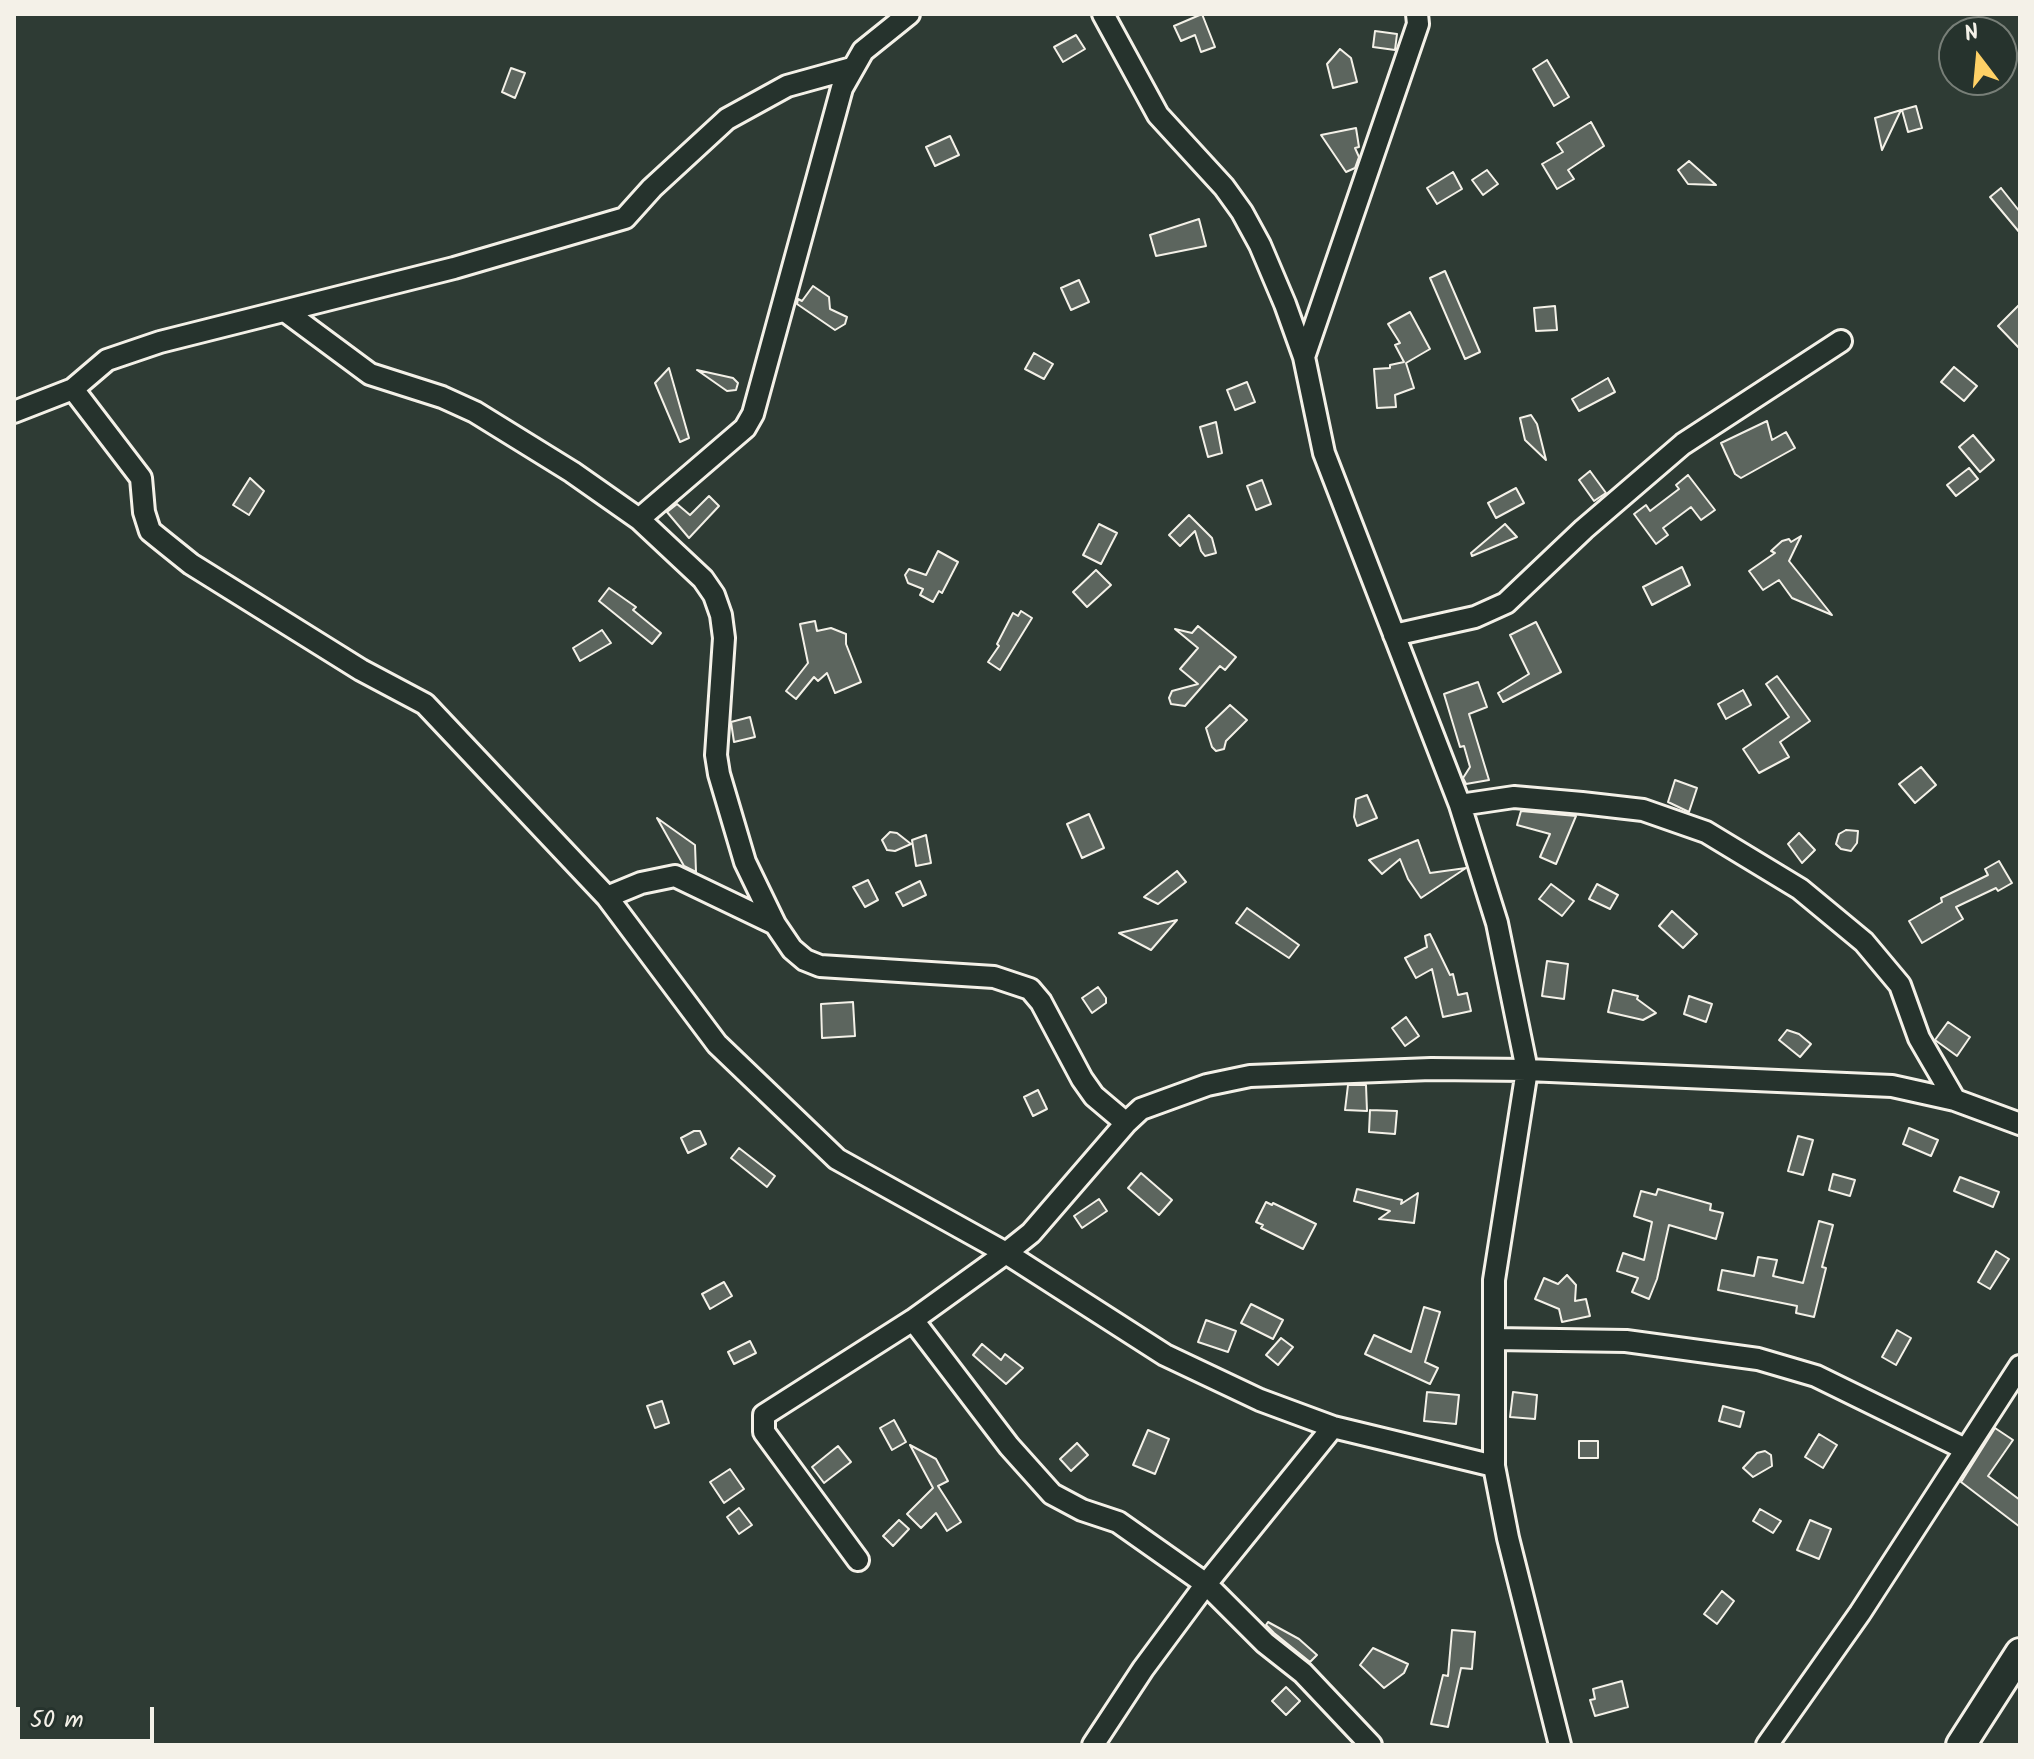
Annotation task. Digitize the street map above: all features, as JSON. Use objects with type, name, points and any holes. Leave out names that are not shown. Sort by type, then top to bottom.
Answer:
[{"type":"highway","points":[[1961,1745],[2020,1653]]},
{"type":"street","points":[[639,519],[745,428],[753,414],[828,130],[842,88],[863,51],[909,14]]},
{"type":"street","points":[[1103,14],[1158,115],[1224,187],[1260,245],[1304,357],[1324,453],[1460,805],[1497,923],[1527,1070],[1494,1280],[1494,1466],[1508,1538],[1560,1745]]},
{"type":"street","points":[[1304,357],[1418,24],[1417,14]]},
{"type":"street","points":[[14,412],[73,389],[107,360],[160,342],[454,268],[625,218],[652,188],[727,119],[787,86],[852,68]]},
{"type":"street","points":[[285,311],[370,374],[442,397],[475,412],[572,472],[639,519],[703,579],[718,605],[724,638],[716,755],[719,774],[745,862],[775,924],[792,949],[805,960],[820,966],[994,977],[1030,989],[1041,1002],[1094,1096],[1126,1123]]},
{"type":"street","points":[[1394,635],[1475,617],[1506,603],[1584,529],[1683,444],[1841,341]]},
{"type":"street","points":[[73,389],[141,478],[144,512],[150,531],[191,564],[361,670],[425,704],[607,897],[717,1044],[837,1159],[1006,1253],[1165,1355],[1260,1400],[1333,1427],[1494,1466]]},
{"type":"street","points":[[1460,805],[1514,797],[1597,804],[1643,810],[1706,832],[1800,889],[1864,942],[1900,985],[1919,1038],[1955,1100]]},
{"type":"street","points":[[607,897],[641,883],[675,876],[775,924]]},
{"type":"street","points":[[858,1560],[764,1432],[764,1415],[913,1320],[1006,1253],[1031,1233],[1126,1123],[1141,1109],[1161,1101],[1207,1085],[1250,1076],[1431,1069],[1527,1070],[1892,1086],[1955,1100],[2020,1124]]},
{"type":"street","points":[[913,1320],[1009,1446],[1052,1494],[1082,1510],[1118,1522],[1206,1584],[1265,1643],[1303,1673],[1371,1745]]},
{"type":"street","points":[[1494,1339],[1626,1341],[1758,1359],[1816,1376],[1965,1449]]},
{"type":"street","points":[[1767,1745],[1860,1613],[2020,1366]]},
{"type":"street","points":[[1093,1745],[1143,1669],[1206,1584],[1333,1427]]},
{"type":"building","points":[[1202,14],[1215,47],[1201,52],[1195,35],[1181,41],[1174,26]]},
{"type":"building","points":[[1375,31],[1397,34],[1395,50],[1373,47]]},
{"type":"building","points":[[1076,35],[1085,49],[1063,62],[1054,47]]},
{"type":"building","points":[[1340,49],[1351,58],[1357,82],[1333,88],[1327,64]]},
{"type":"building","points":[[1547,60],[1569,97],[1554,106],[1533,69]]},
{"type":"building","points":[[511,68],[525,73],[515,98],[502,92]]},
{"type":"building","points":[[1916,106],[1922,128],[1908,132],[1902,110]]},
{"type":"building","points":[[1901,110],[1882,150],[1875,118]]},
{"type":"building","points":[[1591,122],[1604,146],[1568,170],[1574,179],[1557,189],[1542,164],[1563,152],[1557,143]]},
{"type":"building","points":[[1356,128],[1359,147],[1355,148],[1359,157],[1355,168],[1346,172],[1321,135]]},
{"type":"building","points":[[950,136],[959,155],[935,166],[926,147]]},
{"type":"building","points":[[1689,161],[1716,185],[1688,184],[1678,170]]},
{"type":"building","points":[[1487,170],[1498,184],[1483,195],[1472,180]]},
{"type":"building","points":[[1453,172],[1462,189],[1437,204],[1427,188]]},
{"type":"building","points":[[2001,188],[2020,212],[2020,233],[1990,197]]},
{"type":"building","points":[[1199,219],[1206,246],[1156,256],[1150,235]]},
{"type":"building","points":[[1445,271],[1480,352],[1465,359],[1430,278]]},
{"type":"building","points":[[1079,280],[1089,302],[1071,310],[1061,288]]},
{"type":"building","points":[[813,286],[829,297],[830,309],[847,317],[845,324],[835,330],[797,304],[798,299],[802,301]]},
{"type":"building","points":[[2020,304],[2020,349],[1998,326]]},
{"type":"building","points":[[1555,306],[1557,330],[1536,331],[1534,308]]},
{"type":"building","points":[[1410,312],[1430,349],[1406,363],[1414,388],[1395,395],[1396,407],[1377,408],[1374,369],[1390,368],[1390,365],[1404,362],[1395,345],[1400,343],[1388,324]]},
{"type":"building","points":[[1034,353],[1053,364],[1044,379],[1025,369]]},
{"type":"building","points":[[1954,367],[1977,386],[1964,401],[1941,382]]},
{"type":"building","points":[[669,368],[689,438],[680,442],[655,383]]},
{"type":"building","points":[[697,370],[733,378],[738,383],[736,390],[727,391]]},
{"type":"building","points":[[1608,378],[1615,392],[1579,411],[1572,399]]},
{"type":"building","points":[[1247,382],[1255,402],[1235,410],[1227,390]]},
{"type":"building","points":[[1531,415],[1537,424],[1546,460],[1525,440],[1520,418]]},
{"type":"building","points":[[1767,421],[1772,440],[1786,432],[1795,448],[1741,478],[1735,474],[1721,443]]},
{"type":"building","points":[[1216,422],[1222,453],[1208,457],[1200,427]]},
{"type":"building","points":[[1973,435],[1994,460],[1980,472],[1959,447]]},
{"type":"building","points":[[1969,468],[1978,479],[1956,496],[1947,485]]},
{"type":"building","points":[[1590,471],[1606,493],[1594,501],[1579,480]]},
{"type":"building","points":[[1688,475],[1715,510],[1701,520],[1691,507],[1663,528],[1668,535],[1656,544],[1634,514],[1646,505],[1650,511],[1679,489],[1676,485]]},
{"type":"building","points":[[250,478],[264,491],[249,515],[233,505]]},
{"type":"building","points":[[1262,480],[1271,504],[1256,510],[1247,486]]},
{"type":"building","points":[[1516,488],[1524,503],[1496,518],[1488,503]]},
{"type":"building","points":[[709,496],[719,506],[689,538],[667,512],[677,504],[690,515]]},
{"type":"building","points":[[1189,515],[1212,538],[1216,553],[1205,556],[1195,531],[1180,546],[1169,535]]},
{"type":"building","points":[[1099,524],[1117,533],[1101,564],[1083,555]]},
{"type":"building","points":[[1505,524],[1517,537],[1472,556],[1471,553]]},
{"type":"building","points":[[1801,536],[1789,561],[1832,615],[1792,598],[1779,580],[1763,590],[1749,571],[1775,553],[1771,551],[1782,541],[1789,539],[1791,542]]},
{"type":"building","points":[[938,551],[958,562],[942,593],[939,591],[933,602],[920,595],[923,589],[908,583],[905,575],[909,569],[926,575]]},
{"type":"building","points":[[1682,567],[1690,585],[1652,605],[1643,587]]},
{"type":"building","points":[[1096,570],[1111,585],[1087,607],[1073,592]]},
{"type":"building","points":[[609,588],[636,607],[633,610],[661,633],[652,644],[599,601]]},
{"type":"building","points":[[1021,611],[1032,618],[1000,670],[988,662],[999,646],[997,644],[1013,613],[1018,616]]},
{"type":"building","points":[[815,621],[817,631],[831,628],[846,634],[846,644],[861,682],[835,693],[827,673],[818,681],[814,677],[796,699],[786,691],[808,663],[800,624]]},
{"type":"building","points":[[1536,622],[1561,672],[1503,702],[1498,693],[1529,674],[1510,635]]},
{"type":"building","points":[[1198,626],[1236,657],[1225,670],[1220,666],[1185,706],[1171,704],[1169,698],[1172,691],[1198,684],[1180,669],[1198,648],[1175,629],[1192,633]]},
{"type":"building","points":[[602,630],[611,643],[580,661],[573,648]]},
{"type":"building","points":[[1777,676],[1810,721],[1780,742],[1789,757],[1759,773],[1743,749],[1789,717],[1766,684]]},
{"type":"building","points":[[1478,682],[1487,707],[1469,714],[1489,780],[1466,784],[1463,778],[1470,767],[1464,746],[1460,747],[1444,694]]},
{"type":"building","points":[[1743,690],[1751,705],[1726,719],[1718,704]]},
{"type":"building","points":[[1230,705],[1247,720],[1226,741],[1224,749],[1216,751],[1206,728]]},
{"type":"building","points":[[750,717],[755,737],[734,742],[731,722]]},
{"type":"building","points":[[1921,767],[1936,785],[1915,803],[1899,784]]},
{"type":"building","points":[[1675,780],[1697,788],[1689,812],[1668,802]]},
{"type":"building","points":[[1367,795],[1377,818],[1357,826],[1354,817],[1356,799]]},
{"type":"building","points":[[1521,811],[1576,816],[1556,864],[1540,857],[1550,834],[1517,825]]},
{"type":"building","points":[[1089,814],[1104,848],[1082,858],[1067,824]]},
{"type":"building","points":[[657,818],[695,845],[696,872],[684,866]]},
{"type":"building","points":[[1846,830],[1858,831],[1857,843],[1851,851],[1841,849],[1836,844],[1839,834]]},
{"type":"building","points":[[890,832],[897,833],[911,844],[895,851],[887,850],[882,840]]},
{"type":"building","points":[[1799,833],[1815,850],[1802,863],[1788,844]]},
{"type":"building","points":[[926,835],[931,863],[916,866],[912,840]]},
{"type":"building","points":[[1418,840],[1430,873],[1466,868],[1421,898],[1408,879],[1400,859],[1382,874],[1369,860]]},
{"type":"building","points":[[1999,861],[2012,883],[1956,907],[1963,919],[1922,943],[1909,921],[1942,902],[1941,898],[1988,875],[1985,869]]},
{"type":"building","points":[[1177,871],[1186,882],[1158,904],[1144,897]]},
{"type":"building","points":[[868,880],[878,900],[865,907],[853,887]]},
{"type":"building","points":[[920,881],[926,895],[903,906],[896,893]]},
{"type":"building","points":[[1551,884],[1574,901],[1562,916],[1539,899]]},
{"type":"building","points":[[1597,884],[1618,895],[1610,909],[1589,899]]},
{"type":"building","points":[[1247,908],[1299,945],[1289,958],[1236,923]]},
{"type":"building","points":[[1672,911],[1697,934],[1683,948],[1659,926]]},
{"type":"building","points":[[1177,920],[1151,950],[1119,933]]},
{"type":"building","points":[[1430,934],[1450,975],[1453,974],[1458,995],[1467,993],[1471,1011],[1443,1017],[1432,969],[1416,978],[1405,958],[1427,947],[1425,936]]},
{"type":"building","points":[[1547,961],[1568,964],[1564,999],[1542,996]]},
{"type":"building","points":[[1098,987],[1106,1003],[1092,1013],[1082,998]]},
{"type":"building","points":[[1613,990],[1638,996],[1637,999],[1656,1013],[1643,1020],[1608,1012]]},
{"type":"building","points":[[1689,996],[1712,1004],[1706,1022],[1684,1014]]},
{"type":"building","points":[[853,1002],[855,1036],[822,1038],[821,1004]]},
{"type":"building","points":[[1406,1017],[1419,1036],[1405,1046],[1392,1028]]},
{"type":"building","points":[[1948,1022],[1970,1037],[1957,1056],[1935,1040]]},
{"type":"building","points":[[1787,1030],[1799,1034],[1811,1044],[1800,1057],[1779,1040]]},
{"type":"building","points":[[1348,1085],[1366,1085],[1367,1111],[1345,1110]]},
{"type":"building","points":[[1038,1090],[1047,1109],[1033,1116],[1024,1097]]},
{"type":"building","points":[[1370,1110],[1397,1111],[1395,1134],[1369,1132]]},
{"type":"building","points":[[1909,1128],[1938,1140],[1931,1156],[1903,1144]]},
{"type":"building","points":[[700,1131],[706,1144],[688,1153],[681,1138]]},
{"type":"building","points":[[1798,1136],[1813,1140],[1803,1175],[1788,1171]]},
{"type":"building","points":[[739,1148],[775,1176],[767,1187],[731,1158]]},
{"type":"building","points":[[1141,1173],[1172,1200],[1159,1215],[1128,1188]]},
{"type":"building","points":[[1833,1174],[1855,1180],[1850,1196],[1829,1190]]},
{"type":"building","points":[[1960,1177],[1999,1192],[1993,1207],[1954,1191]]},
{"type":"building","points":[[1357,1189],[1402,1200],[1401,1204],[1418,1193],[1414,1223],[1379,1219],[1390,1211],[1354,1201]]},
{"type":"building","points":[[1658,1189],[1711,1204],[1710,1210],[1723,1213],[1716,1239],[1669,1225],[1657,1279],[1649,1299],[1632,1292],[1638,1278],[1617,1271],[1623,1253],[1644,1260],[1652,1222],[1634,1216],[1641,1191],[1656,1195]]},
{"type":"building","points":[[1099,1199],[1107,1211],[1082,1228],[1074,1216]]},
{"type":"building","points":[[1266,1202],[1316,1224],[1303,1249],[1261,1228],[1263,1225],[1256,1222]]},
{"type":"building","points":[[1819,1221],[1833,1225],[1814,1317],[1796,1313],[1797,1306],[1718,1290],[1722,1270],[1754,1276],[1758,1257],[1777,1260],[1773,1276],[1803,1283]]},
{"type":"building","points":[[1996,1251],[2009,1259],[1990,1289],[1978,1282]]},
{"type":"building","points":[[1567,1275],[1576,1285],[1575,1301],[1586,1299],[1590,1316],[1562,1322],[1559,1309],[1535,1299],[1544,1278],[1558,1284]]},
{"type":"building","points":[[724,1282],[732,1296],[710,1309],[702,1294]]},
{"type":"building","points":[[1251,1304],[1283,1320],[1273,1339],[1241,1323]]},
{"type":"building","points":[[1424,1307],[1440,1312],[1425,1362],[1438,1368],[1430,1384],[1365,1354],[1374,1335],[1411,1352]]},
{"type":"building","points":[[1206,1320],[1236,1331],[1228,1352],[1198,1342]]},
{"type":"building","points":[[1897,1330],[1911,1338],[1896,1365],[1882,1357]]},
{"type":"building","points":[[1281,1338],[1293,1347],[1278,1365],[1266,1355]]},
{"type":"building","points":[[750,1341],[756,1353],[734,1364],[728,1352]]},
{"type":"building","points":[[982,1344],[1001,1360],[1005,1354],[1023,1368],[1006,1384],[973,1355]]},
{"type":"building","points":[[1427,1392],[1459,1395],[1456,1424],[1424,1421]]},
{"type":"building","points":[[1513,1392],[1537,1395],[1535,1419],[1510,1417]]},
{"type":"building","points":[[662,1401],[669,1423],[655,1428],[647,1406]]},
{"type":"building","points":[[1723,1406],[1744,1412],[1740,1427],[1719,1421]]},
{"type":"building","points":[[894,1420],[906,1442],[892,1450],[880,1428]]},
{"type":"building","points":[[1995,1428],[2013,1440],[1988,1476],[2020,1500],[2020,1527],[1961,1482]]},
{"type":"building","points":[[1148,1430],[1169,1439],[1155,1474],[1133,1465]]},
{"type":"building","points":[[1819,1434],[1837,1445],[1823,1468],[1805,1457]]},
{"type":"building","points":[[1579,1441],[1598,1441],[1598,1458],[1579,1458]]},
{"type":"building","points":[[1077,1443],[1088,1455],[1071,1471],[1060,1459]]},
{"type":"building","points":[[910,1445],[936,1459],[948,1481],[938,1486],[961,1522],[947,1531],[936,1513],[921,1528],[907,1514],[933,1488]]},
{"type":"building","points":[[838,1446],[851,1462],[824,1483],[812,1467]]},
{"type":"building","points":[[1765,1451],[1771,1455],[1772,1466],[1753,1477],[1743,1468],[1757,1453]]},
{"type":"building","points":[[730,1469],[744,1489],[724,1503],[710,1482]]},
{"type":"building","points":[[739,1508],[752,1525],[739,1534],[727,1517]]},
{"type":"building","points":[[1760,1509],[1781,1521],[1773,1533],[1753,1521]]},
{"type":"building","points":[[899,1520],[909,1529],[893,1546],[883,1536]]},
{"type":"building","points":[[1810,1520],[1831,1529],[1819,1559],[1797,1550]]},
{"type":"building","points":[[1722,1591],[1734,1601],[1717,1624],[1704,1614]]},
{"type":"building","points":[[1268,1622],[1299,1639],[1317,1655],[1310,1662],[1274,1633],[1266,1625]]},
{"type":"building","points":[[1452,1630],[1475,1632],[1472,1669],[1461,1668],[1448,1727],[1431,1724],[1443,1675],[1448,1676]]},
{"type":"building","points":[[1373,1648],[1408,1664],[1404,1673],[1384,1688],[1360,1665]]},
{"type":"building","points":[[1622,1681],[1628,1707],[1595,1716],[1590,1700],[1595,1699],[1593,1689]]},
{"type":"building","points":[[1286,1687],[1300,1701],[1286,1715],[1272,1701]]}]
